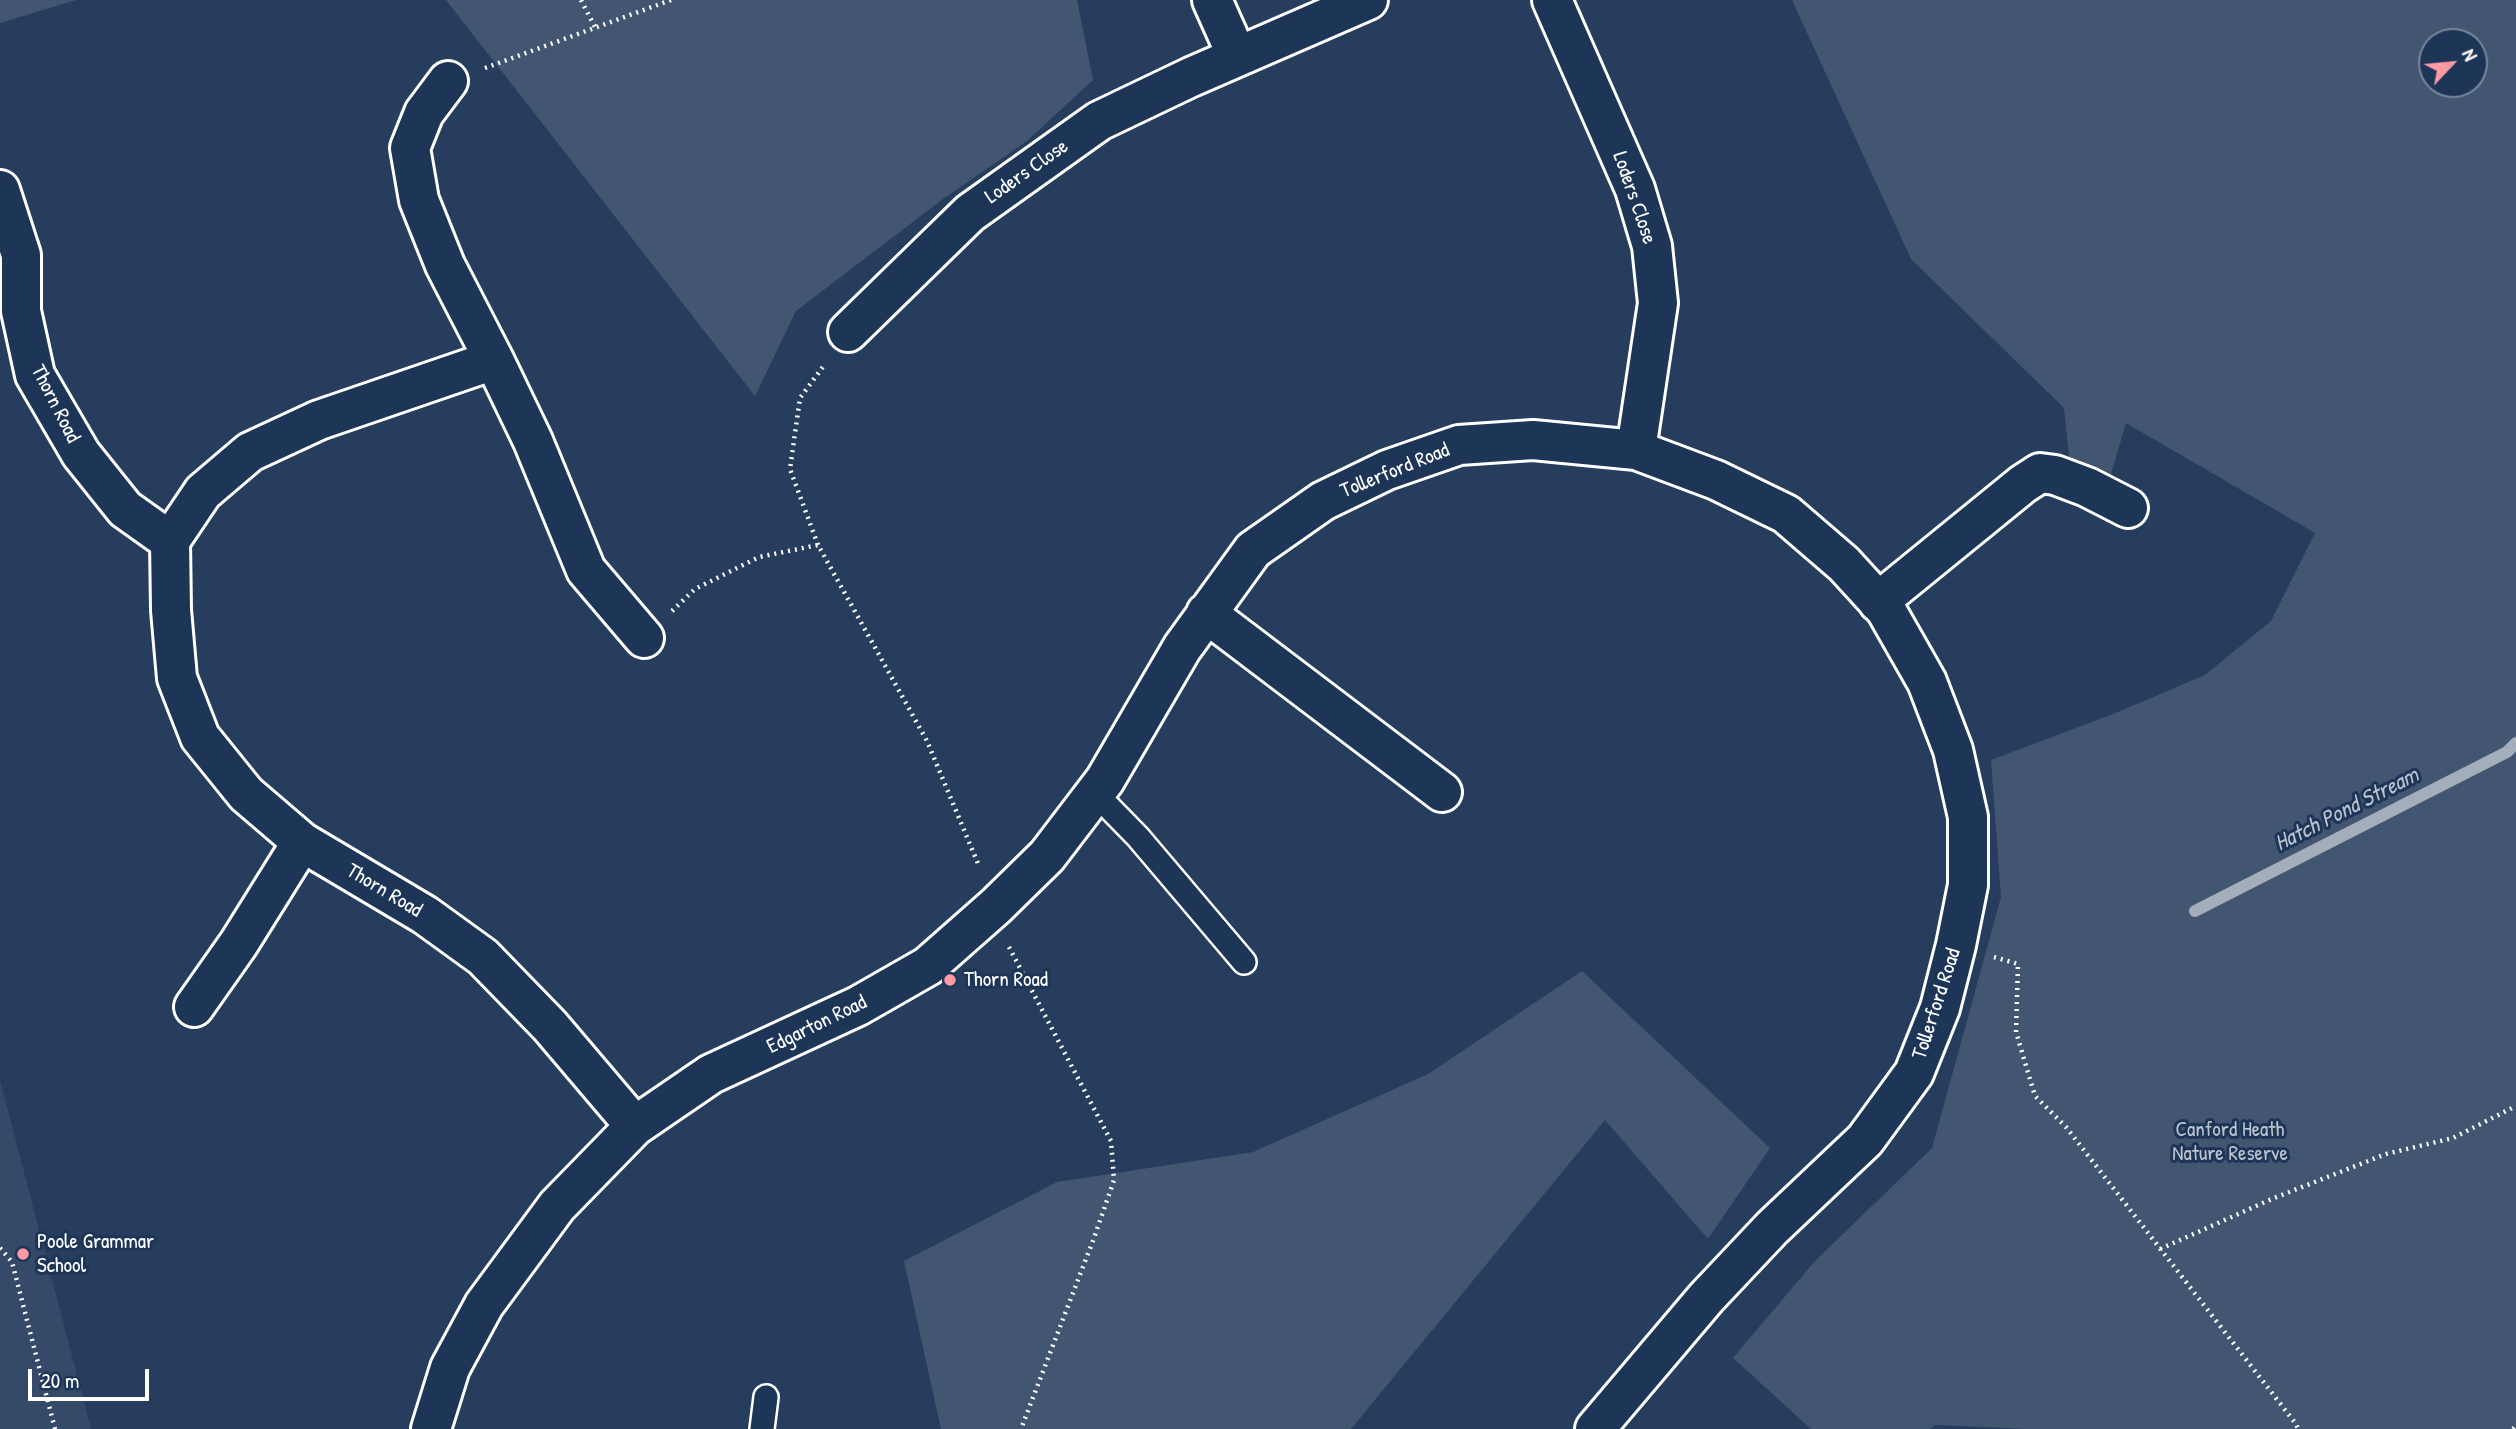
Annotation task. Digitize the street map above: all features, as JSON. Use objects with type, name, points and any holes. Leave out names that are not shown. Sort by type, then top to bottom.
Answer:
[{"type":"street","points":[[1212,0],[1237,56]]},
{"type":"street","name":"Loders Close","points":[[848,332],[970,213],[1099,121],[1237,56],[1367,0]]},
{"type":"street","name":"Loders Close","points":[[1552,0],[1635,189],[1652,246],[1658,303],[1636,450]]},
{"type":"street","points":[[448,82],[424,113],[410,148],[419,200],[446,265],[533,441],[586,570],[644,638]]},
{"type":"street","name":"Thorn Road","points":[[0,190],[21,255],[21,311],[35,375],[81,454],[125,509],[170,541],[171,610],[177,678],[200,737],[246,794],[302,842],[425,915],[483,957],[550,1026],[635,1126]]},
{"type":"street","points":[[170,541],[203,492],[250,452],[319,420],[494,360]]},
{"type":"street","name":"Tollerford Road","points":[[1206,613],[1253,550],[1324,501],[1387,470],[1460,445],[1533,440],[1636,450],[1716,480],[1786,514],[1843,564],[1886,610],[1927,682],[1953,750],[1968,817],[1968,885],[1940,1008],[1914,1073],[1865,1140],[1772,1228],[1706,1298],[1595,1429]]},
{"type":"street","points":[[1878,602],[2040,473],[2055,475],[2087,487],[2128,508]]},
{"type":"street","points":[[1206,613],[1442,792]]},
{"type":"street","name":"Edgarton Road","points":[[431,1429],[450,1368],[484,1305],[556,1206],[635,1126],[711,1074],[858,1006],[928,966],[992,910],[1047,856],[1105,780],[1182,648],[1206,613]]},
{"type":"street","points":[[194,1007],[239,943],[302,842]]},
{"type":"lane","points":[[1095,793],[1138,837],[1244,961]]},
{"type":"lane","points":[[762,1429],[766,1397]]},
{"type":"path","points":[[582,0],[595,28]]},
{"type":"path","points":[[448,82],[671,0]]},
{"type":"path","points":[[848,332],[800,398],[790,469],[818,545],[926,740],[992,910],[1111,1140],[1114,1180],[1090,1251],[1021,1429]]},
{"type":"path","points":[[644,638],[695,589],[759,557],[818,545]]},
{"type":"path","points":[[1956,945],[2018,964],[2016,1032],[2035,1096],[2066,1128],[2298,1429]]},
{"type":"path","points":[[2160,1249],[2274,1198],[2386,1154],[2453,1138],[2516,1106]]},
{"type":"path","points":[[0,1248],[12,1262],[55,1429]]},
{"type":"shaded area","name":"Poole Grammar School","points":[[0,1080],[91,1429],[0,1429]]},
{"type":"green space","points":[[0,0],[76,0],[0,23]]},
{"type":"green space","points":[[446,0],[1077,0],[1093,80],[1027,141],[943,199],[796,311],[755,396]]},
{"type":"green space","name":"Canford Heath Nature Reserve","points":[[1792,0],[2516,0],[2516,1429],[2028,1429],[1935,1425],[1930,1429],[1811,1429],[1733,1358],[1815,1261],[1932,1148],[2001,897],[1991,760],[2113,714],[2205,675],[2271,621],[2315,533],[2126,423],[2109,481],[2070,466],[2064,408],[1911,259]]},
{"type":"green space","points":[[1582,971],[1770,1148],[1708,1239],[1605,1120],[1351,1429],[941,1429],[904,1261],[1057,1182],[1253,1152],[1428,1074]]},
{"type":"waterway","name":"Hatch Pond Stream","points":[[2195,911],[2507,752],[2516,743]]},
{"type":"place","name":"Thorn Road","points":[[950,980]]},
{"type":"place","name":"Poole Grammar School","points":[[23,1254]]}]
